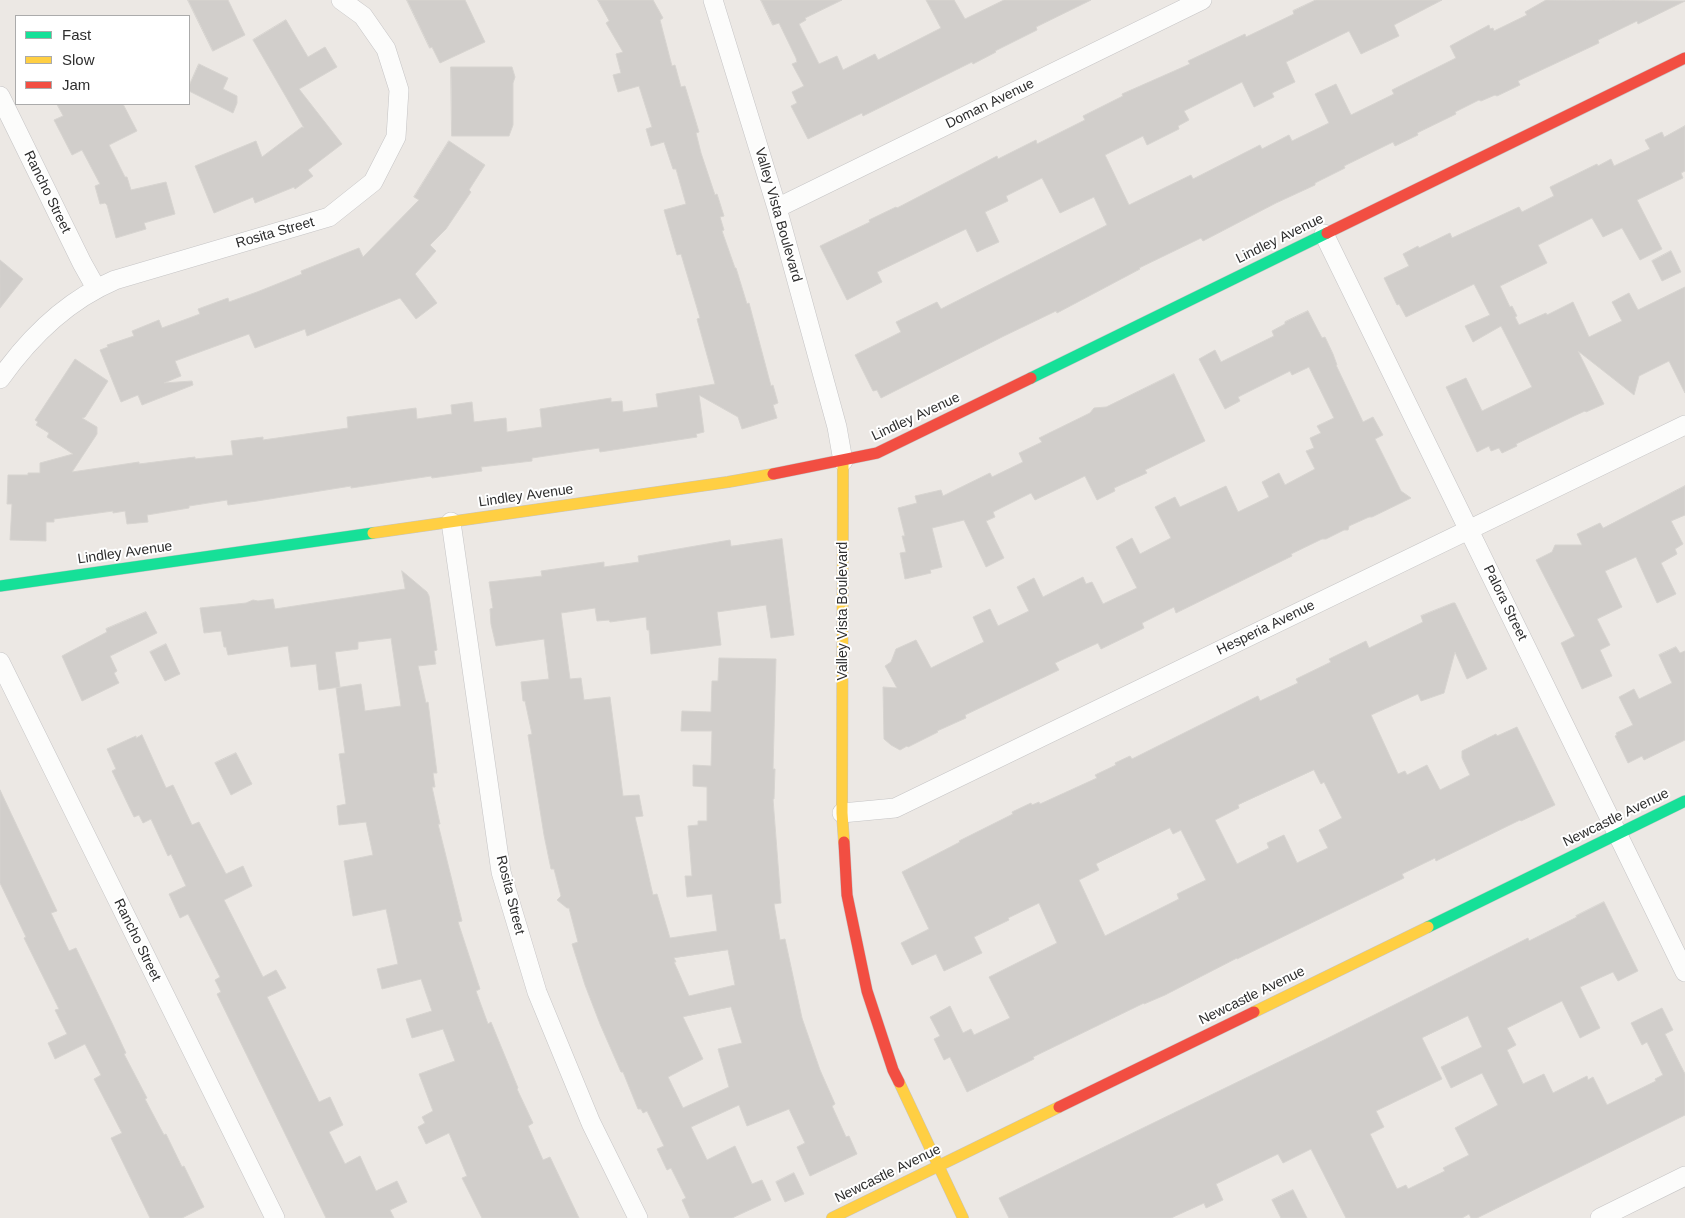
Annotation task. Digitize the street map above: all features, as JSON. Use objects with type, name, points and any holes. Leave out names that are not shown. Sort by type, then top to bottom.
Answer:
[{"type":"street","name":"Rosita Street","points":[[0,379],[17,356],[52,319],[96,288],[115,280],[329,217],[373,182],[396,137],[400,90],[386,49],[363,16],[341,0]]},
{"type":"street","name":"Valley Vista Boulevard","points":[[713,0],[777,208],[837,427],[843,462],[842,813],[847,895],[867,991],[893,1070],[963,1218]]},
{"type":"street","name":"Doman Avenue","points":[[777,208],[1202,0]]},
{"type":"street","name":"Lindley Avenue","points":[[0,586],[728,482],[843,462],[877,453],[1685,58]]},
{"type":"street","name":"Rancho Street","points":[[0,96],[96,288]]},
{"type":"street","name":"Palora Street","points":[[1324,234],[1685,972]]},
{"type":"street","name":"Hesperia Avenue","points":[[842,813],[895,808],[1685,425]]},
{"type":"street","name":"Rosita Street","points":[[451,522],[501,872],[536,992],[591,1123],[638,1218]]},
{"type":"street","name":"Rancho Street","points":[[0,662],[275,1218]]},
{"type":"street","name":"Newcastle Avenue","points":[[832,1218],[1685,801]]},
{"type":"street","points":[[1600,1218],[1685,1176]]},
{"type":"building","points":[[188,0],[228,0],[245,35],[213,51]]},
{"type":"building","points":[[407,0],[465,0],[485,42],[440,63],[432,47],[430,48]]},
{"type":"building","points":[[598,0],[653,0],[663,18],[660,20],[672,66],[675,65],[681,87],[685,86],[699,132],[696,133],[701,153],[724,216],[720,217],[724,230],[722,231],[747,304],[749,303],[771,386],[773,385],[778,403],[773,405],[777,418],[742,429],[738,417],[699,395],[704,432],[696,434],[697,437],[600,452],[599,448],[532,458],[532,461],[481,467],[482,471],[432,478],[431,476],[351,488],[351,486],[228,505],[227,500],[147,515],[148,522],[127,524],[125,511],[54,519],[54,522],[46,522],[46,541],[10,540],[12,504],[7,504],[8,475],[40,473],[40,463],[73,454],[47,437],[49,433],[36,425],[38,422],[35,420],[75,359],[108,381],[85,417],[82,418],[97,427],[97,434],[72,472],[139,462],[139,464],[195,457],[195,459],[233,455],[231,441],[263,437],[263,440],[348,428],[347,417],[416,408],[417,419],[452,414],[451,405],[472,402],[474,422],[506,418],[507,432],[542,427],[540,409],[611,398],[611,402],[622,401],[623,412],[658,407],[656,394],[715,384],[697,319],[700,318],[681,254],[677,255],[664,210],[686,204],[676,169],[673,169],[664,142],[651,146],[646,129],[652,127],[639,86],[618,92],[613,75],[621,73],[616,54],[623,52],[606,23],[609,21]]},
{"type":"building","points":[[761,0],[842,0],[805,18],[806,20],[799,24],[819,64],[837,56],[843,70],[875,54],[878,60],[941,28],[926,0],[954,0],[965,19],[1004,0],[1091,0],[1036,27],[1037,30],[973,64],[972,62],[863,116],[862,113],[808,139],[791,106],[797,103],[792,92],[804,86],[792,64],[797,62],[796,58],[779,23],[773,25]]},
{"type":"building","points":[[1316,0],[1442,0],[1394,25],[1399,36],[1361,54],[1349,31],[1286,62],[1295,82],[1272,93],[1274,97],[1254,107],[1242,82],[1184,111],[1189,120],[1178,126],[1179,129],[1147,145],[1143,136],[1105,155],[1129,205],[1191,175],[1193,179],[1260,145],[1262,149],[1289,135],[1292,141],[1329,123],[1315,94],[1336,84],[1351,115],[1394,94],[1392,90],[1456,58],[1450,46],[1489,25],[1490,29],[1493,28],[1494,31],[1527,15],[1525,12],[1546,0],[1685,1],[1638,24],[1637,21],[1598,40],[1599,43],[1518,81],[1520,85],[1497,96],[1479,100],[1455,112],[1456,114],[1417,133],[1418,135],[1395,146],[1393,142],[1344,166],[1345,168],[1315,183],[1315,185],[1203,241],[1201,238],[1139,268],[1057,313],[1056,311],[1004,336],[881,398],[877,390],[873,391],[855,355],[901,332],[896,322],[937,302],[941,309],[1107,225],[1094,197],[1060,213],[1042,178],[1006,196],[1008,201],[985,212],[999,242],[977,252],[966,229],[877,272],[882,282],[847,300],[820,246],[997,156],[998,159],[1036,140],[1037,144],[1085,120],[1083,116],[1123,96],[1122,94],[1190,64],[1188,61],[1245,34],[1246,37],[1294,14],[1293,11]]},
{"type":"building","points":[[286,20],[308,57],[325,47],[337,67],[299,89],[342,144],[308,170],[313,176],[295,189],[294,187],[255,203],[253,197],[214,213],[195,166],[256,141],[262,157],[302,127],[304,128],[253,40]]},
{"type":"building","points":[[199,64],[228,78],[223,89],[237,96],[237,103],[233,113],[190,92],[190,84]]},
{"type":"building","points":[[451,67],[512,67],[515,77],[513,83],[513,125],[509,136],[452,136]]},
{"type":"building","points":[[58,105],[124,105],[137,131],[109,145],[125,177],[127,177],[131,190],[166,182],[175,214],[144,223],[146,229],[116,238],[107,205],[105,203],[100,204],[95,186],[100,184],[82,150],[72,155],[54,120],[63,116]]},
{"type":"building","points":[[1685,126],[1685,171],[1681,173],[1683,178],[1637,200],[1662,249],[1640,260],[1622,228],[1603,237],[1592,218],[1538,245],[1547,263],[1500,286],[1510,307],[1512,306],[1517,316],[1515,317],[1519,325],[1546,313],[1547,315],[1573,302],[1589,337],[1622,321],[1612,302],[1629,293],[1638,310],[1685,287],[1685,393],[1669,361],[1639,376],[1634,395],[1578,351],[1604,404],[1574,416],[1516,444],[1517,446],[1502,453],[1499,448],[1491,451],[1489,446],[1477,452],[1446,387],[1466,378],[1482,411],[1532,387],[1501,326],[1473,342],[1465,326],[1490,315],[1474,284],[1406,317],[1399,304],[1397,305],[1384,278],[1409,266],[1403,254],[1418,246],[1419,248],[1450,233],[1452,238],[1519,207],[1522,212],[1554,196],[1550,187],[1611,159],[1614,166],[1650,149],[1645,140],[1662,132],[1664,137]]},
{"type":"building","points":[[449,141],[485,165],[469,190],[471,192],[446,229],[430,245],[436,251],[415,274],[437,303],[416,319],[400,298],[307,336],[305,329],[255,348],[249,334],[175,361],[181,376],[164,383],[192,381],[193,385],[142,405],[138,395],[121,402],[100,350],[108,347],[107,345],[134,336],[132,331],[159,320],[162,328],[200,314],[198,309],[228,298],[229,302],[257,292],[302,274],[301,271],[359,248],[363,257],[419,200],[414,197]]},
{"type":"building","points":[[1671,251],[1681,272],[1662,281],[1652,261]]},
{"type":"building","points":[[0,260],[23,279],[0,308]]},
{"type":"building","points":[[1308,311],[1322,338],[1325,337],[1363,422],[1373,417],[1383,435],[1375,439],[1401,491],[1411,498],[1349,526],[1348,530],[1322,539],[1291,554],[1292,556],[1176,613],[1174,607],[1142,623],[1144,628],[1101,649],[1098,643],[1055,663],[1059,670],[965,715],[966,718],[908,747],[900,750],[884,739],[883,687],[897,688],[885,666],[891,662],[896,649],[916,640],[931,668],[984,642],[973,617],[990,609],[998,626],[1029,611],[1017,587],[1034,578],[1043,597],[1083,577],[1086,584],[1092,582],[1103,604],[1137,588],[1116,547],[1132,538],[1140,554],[1171,538],[1155,507],[1175,497],[1180,507],[1226,486],[1238,512],[1269,497],[1262,482],[1279,473],[1285,485],[1315,469],[1306,451],[1314,448],[1310,438],[1321,433],[1317,426],[1334,418],[1309,367],[1292,375],[1290,371],[1238,397],[1240,401],[1225,409],[1199,359],[1215,350],[1221,362],[1274,336],[1272,331],[1285,324],[1285,322]]},
{"type":"building","points":[[1174,374],[1205,441],[1145,470],[1147,473],[1114,488],[1115,491],[1097,500],[1085,476],[1035,500],[1031,493],[993,512],[995,517],[986,521],[1004,558],[986,567],[964,520],[932,528],[942,567],[930,570],[931,573],[905,579],[900,553],[906,552],[902,536],[905,536],[898,508],[917,503],[915,496],[941,490],[943,496],[990,473],[992,477],[1023,462],[1019,453],[1042,442],[1039,438],[1090,413],[1094,408],[1106,407]]},
{"type":"building","points":[[1685,486],[1685,515],[1671,521],[1683,544],[1675,549],[1677,554],[1661,563],[1676,594],[1657,603],[1636,557],[1605,571],[1622,607],[1597,619],[1610,645],[1600,650],[1612,676],[1582,689],[1561,643],[1575,636],[1536,560],[1552,552],[1555,545],[1582,545],[1577,534],[1600,523],[1603,528]]},
{"type":"building","points":[[782,539],[794,635],[771,638],[766,605],[717,612],[721,645],[651,654],[646,617],[610,622],[609,620],[597,621],[595,608],[561,613],[570,679],[581,678],[584,700],[610,697],[623,796],[639,795],[643,816],[635,817],[653,895],[657,894],[670,938],[717,931],[712,894],[687,897],[685,876],[692,876],[688,826],[698,825],[698,821],[707,821],[707,787],[693,786],[693,765],[711,766],[712,731],[681,731],[682,711],[711,712],[712,681],[718,681],[719,658],[776,659],[773,799],[781,903],[774,904],[780,940],[785,939],[802,1018],[820,1070],[835,1104],[832,1106],[846,1137],[849,1136],[857,1154],[810,1176],[797,1147],[805,1143],[789,1109],[747,1126],[739,1105],[691,1127],[707,1160],[735,1146],[752,1184],[762,1180],[771,1200],[732,1218],[690,1218],[682,1200],[686,1198],[671,1168],[667,1170],[657,1149],[664,1146],[647,1111],[643,1113],[641,1109],[638,1109],[600,1024],[572,944],[578,942],[569,908],[557,900],[561,896],[554,869],[551,869],[544,835],[528,735],[532,734],[525,701],[523,701],[521,682],[549,679],[544,639],[496,646],[491,624],[490,609],[493,608],[489,582],[542,576],[541,571],[604,562],[604,567],[639,562],[638,556],[730,540],[731,546]],"holes":[[[728,950],[735,985],[689,996],[674,958]],[[731,1007],[742,1043],[718,1049],[729,1087],[683,1108],[668,1077],[703,1059],[683,1017]]]},
{"type":"building","points":[[402,571],[427,592],[429,596],[437,650],[434,651],[436,664],[418,666],[426,703],[428,702],[437,773],[433,773],[435,787],[432,787],[440,824],[438,824],[462,921],[458,922],[480,989],[476,991],[488,1024],[491,1022],[517,1089],[533,1123],[528,1126],[543,1160],[550,1157],[579,1218],[482,1218],[462,1178],[467,1176],[449,1133],[426,1144],[418,1127],[425,1123],[422,1117],[433,1111],[419,1074],[455,1061],[443,1029],[412,1038],[406,1019],[432,1011],[421,979],[382,989],[377,969],[398,964],[386,909],[353,916],[344,861],[373,855],[366,822],[339,825],[337,806],[346,804],[339,754],[345,753],[336,688],[361,684],[365,711],[401,706],[391,638],[358,642],[358,649],[335,652],[340,687],[319,690],[316,664],[291,667],[288,646],[228,655],[226,647],[224,647],[221,631],[204,633],[200,608],[273,599],[275,609],[405,589]]},
{"type":"building","points":[[1455,603],[1487,669],[1467,679],[1455,652],[1444,693],[1421,701],[1418,694],[1371,715],[1398,774],[1405,771],[1407,775],[1427,765],[1440,790],[1470,775],[1462,758],[1462,751],[1496,734],[1497,736],[1517,727],[1555,805],[1436,861],[1435,858],[1402,874],[1404,878],[1237,958],[1165,995],[1144,1003],[1033,1057],[1034,1059],[967,1092],[950,1057],[944,1060],[934,1039],[940,1036],[930,1017],[950,1006],[963,1033],[971,1029],[974,1035],[1010,1018],[989,977],[1057,943],[1039,903],[974,937],[982,953],[944,971],[936,954],[912,965],[901,943],[929,929],[902,872],[1013,814],[1012,812],[1031,803],[1032,805],[1039,802],[1040,804],[1097,778],[1095,775],[1116,765],[1115,763],[1130,756],[1132,759],[1258,696],[1260,701],[1298,683],[1296,679],[1331,662],[1329,659],[1366,641],[1369,648],[1423,622],[1421,616]],"holes":[[[1314,770],[1321,784],[1324,782],[1342,818],[1319,830],[1328,848],[1297,863],[1284,835],[1267,843],[1269,848],[1237,864],[1215,820],[1239,808],[1238,805]],[[1170,828],[1173,834],[1181,830],[1206,880],[1177,894],[1179,899],[1105,936],[1079,880],[1099,870],[1096,864]]]},
{"type":"building","points":[[146,612],[157,633],[110,656],[117,671],[114,673],[119,683],[82,701],[62,656],[107,632],[106,629]]},
{"type":"building","points":[[166,644],[180,674],[165,681],[150,652]]},
{"type":"building","points":[[1676,647],[1680,653],[1685,651],[1685,740],[1644,760],[1642,756],[1628,763],[1615,736],[1617,735],[1616,733],[1633,725],[1619,697],[1634,689],[1639,699],[1672,683],[1659,655]]},
{"type":"building","points":[[142,735],[166,788],[173,785],[192,825],[199,822],[226,874],[243,866],[252,886],[224,900],[263,977],[276,970],[286,988],[267,997],[319,1102],[330,1097],[343,1125],[329,1132],[345,1164],[360,1156],[376,1191],[397,1181],[407,1202],[390,1210],[394,1218],[326,1218],[217,994],[221,992],[215,980],[220,977],[188,914],[180,918],[169,894],[186,886],[171,854],[168,856],[151,819],[143,823],[139,815],[134,817],[112,771],[116,769],[107,749]]},
{"type":"building","points":[[236,753],[252,784],[231,795],[215,763]]},
{"type":"building","points":[[0,790],[57,911],[51,913],[69,951],[76,948],[126,1053],[124,1054],[147,1098],[145,1099],[164,1135],[166,1134],[182,1167],[184,1166],[204,1207],[182,1218],[150,1218],[111,1138],[122,1133],[94,1079],[101,1075],[85,1044],[55,1059],[48,1043],[67,1034],[55,1010],[59,1009],[24,938],[26,937],[0,883]]},
{"type":"building","points":[[1604,902],[1638,971],[1618,981],[1613,972],[1580,987],[1600,1028],[1580,1038],[1562,1001],[1507,1028],[1516,1045],[1507,1050],[1523,1084],[1544,1074],[1553,1093],[1587,1076],[1588,1080],[1593,1077],[1607,1105],[1656,1081],[1655,1079],[1663,1075],[1647,1042],[1642,1045],[1631,1023],[1662,1008],[1673,1030],[1665,1034],[1685,1074],[1685,1115],[1477,1218],[1471,1218],[1469,1214],[1462,1218],[1346,1218],[1311,1149],[1283,1163],[1278,1154],[1216,1184],[1223,1200],[1206,1208],[1204,1203],[1171,1218],[1009,1218],[999,1198],[1326,1039],[1528,938],[1529,941]],"holes":[[[1468,1016],[1482,1047],[1441,1067],[1451,1088],[1482,1073],[1498,1105],[1455,1128],[1469,1155],[1443,1168],[1445,1171],[1408,1189],[1406,1185],[1397,1189],[1370,1134],[1384,1127],[1376,1111],[1442,1079],[1422,1038]]]},
{"type":"building","points":[[794,1173],[804,1194],[785,1202],[776,1182]]},
{"type":"building","points":[[1293,1190],[1307,1218],[1281,1218],[1272,1200]]},
{"type":"traffic: fast","points":[[1031,378],[1327,233]]},
{"type":"traffic: fast","points":[[0,586],[373,533]]},
{"type":"traffic: fast","points":[[1428,927],[1685,801]]},
{"type":"traffic: slow","points":[[843,461],[842,813],[844,842]]},
{"type":"traffic: slow","points":[[373,533],[773,474]]},
{"type":"traffic: slow","points":[[1254,1012],[1428,927]]},
{"type":"traffic: slow","points":[[899,1082],[963,1218]]},
{"type":"traffic: slow","points":[[832,1218],[1059,1107]]},
{"type":"traffic: jam","points":[[1327,233],[1685,58]]},
{"type":"traffic: jam","points":[[773,474],[877,453],[1031,378]]},
{"type":"traffic: jam","points":[[844,842],[847,895],[867,991],[893,1070],[899,1082]]},
{"type":"traffic: jam","points":[[1059,1107],[1254,1012]]}]
